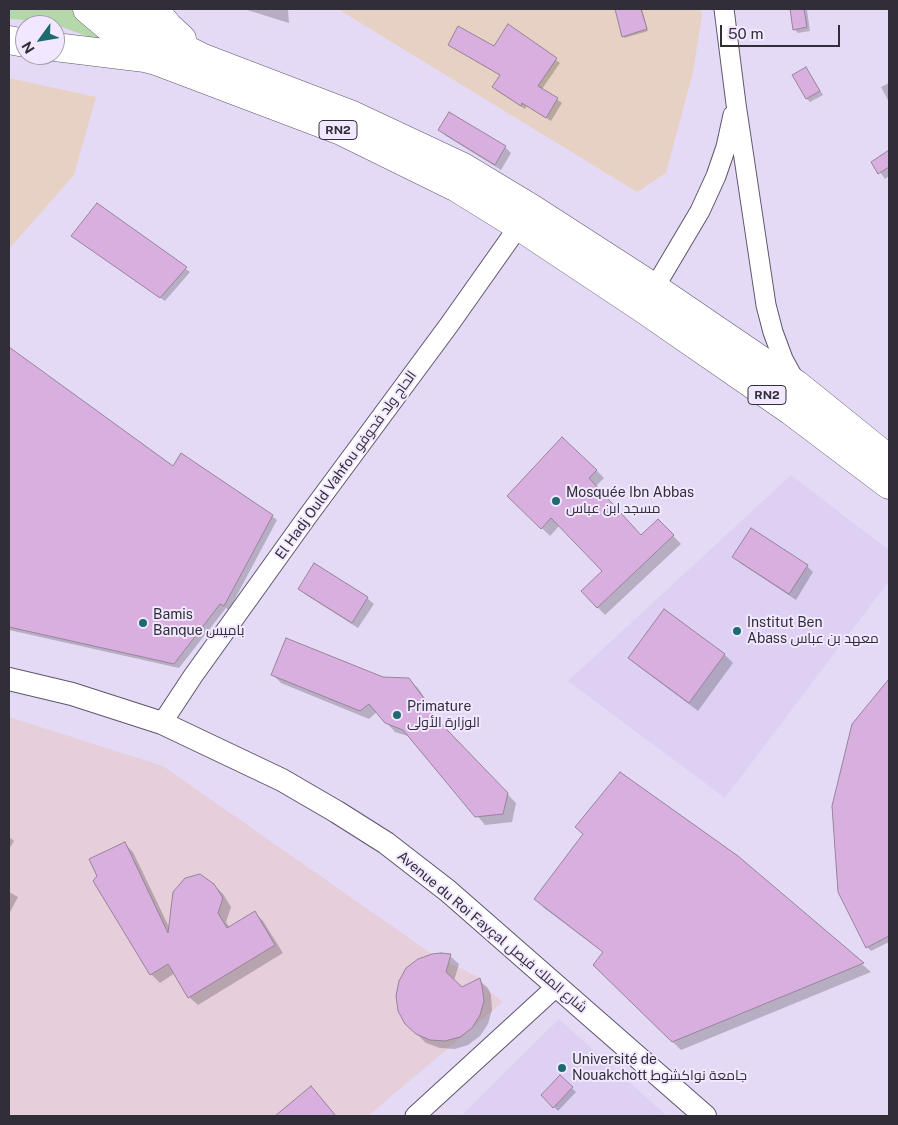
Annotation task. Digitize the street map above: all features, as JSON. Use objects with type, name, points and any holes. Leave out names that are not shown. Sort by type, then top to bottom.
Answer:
[{"type":"highway","name":"RN2","points":[[87,9],[145,58],[341,131],[457,188],[525,217]]},
{"type":"highway","name":"RN2","points":[[120,9],[148,30],[201,57],[350,114],[463,167],[525,217],[648,298],[796,384],[889,459]]},
{"type":"highway","points":[[154,9],[168,26],[201,57]]},
{"type":"highway","points":[[65,48],[145,58]]},
{"type":"highway","name":"RN2","points":[[648,298],[889,486]]},
{"type":"street","points":[[724,9],[766,305],[772,332],[796,384],[791,411]]},
{"type":"street","points":[[648,298],[700,211],[716,176],[726,147],[736,104]]},
{"type":"street","name":"El Hadj Ould Vahfou الحاج ولد فحوفو","points":[[162,723],[193,676],[307,517],[449,325],[525,217]]},
{"type":"street","name":"Avenue du Roi Fayçal شارع الملك فيصل","points":[[9,678],[72,694],[162,723],[318,800],[386,843],[455,897],[705,1116]]},
{"type":"street","points":[[415,1116],[557,986]]},
{"type":"shaded area","points":[[342,9],[701,9],[702,15],[693,72],[666,173],[637,192],[341,11]]},
{"type":"shaded area","points":[[9,78],[96,97],[74,175],[9,249]]},
{"type":"shaded area","name":"Institut Ben Abass معهد بن عباس","points":[[791,475],[889,550],[889,581],[725,798],[568,681]]},
{"type":"shaded area","points":[[9,717],[163,766],[432,954],[480,978],[483,986],[503,1002],[368,1116],[9,1116]]},
{"type":"shaded area","name":"Université de Nouakchott جامعة نواكشوط","points":[[559,1019],[667,1116],[461,1116]]},
{"type":"green space","points":[[9,9],[71,9],[111,45],[65,28],[65,15],[15,15],[15,19],[9,19]]},
{"type":"building","points":[[615,9],[641,9],[647,29],[622,37]]},
{"type":"building","points":[[790,9],[804,9],[807,27],[793,30]]},
{"type":"building","points":[[508,24],[557,58],[538,86],[558,98],[546,118],[522,103],[521,106],[492,87],[500,75],[448,45],[458,26],[494,46]]},
{"type":"building","points":[[806,67],[820,91],[806,99],[792,75]]},
{"type":"building","points":[[449,112],[506,146],[495,165],[438,130]]},
{"type":"building","points":[[889,150],[889,167],[878,174],[871,162]]},
{"type":"building","points":[[97,203],[187,267],[160,298],[71,236]]},
{"type":"building","points":[[9,347],[173,466],[181,453],[273,515],[224,606],[220,604],[174,664],[9,627]]},
{"type":"building","points":[[562,437],[597,470],[589,478],[641,535],[658,519],[674,535],[597,608],[581,591],[602,571],[551,518],[541,529],[507,496]]},
{"type":"building","points":[[751,528],[808,565],[789,594],[732,557]]},
{"type":"building","points":[[314,563],[368,597],[352,623],[298,589]]},
{"type":"building","points":[[664,609],[725,654],[689,703],[628,658]]},
{"type":"building","points":[[286,638],[383,677],[409,678],[425,700],[426,708],[508,793],[503,814],[475,817],[403,730],[385,723],[369,704],[360,711],[271,675]]},
{"type":"building","points":[[889,679],[889,936],[866,948],[838,892],[832,806],[852,724]]},
{"type":"building","points":[[620,772],[738,856],[864,963],[672,1042],[593,965],[603,952],[534,899],[583,834],[575,827]]},
{"type":"building","points":[[125,842],[168,933],[173,892],[185,878],[200,874],[214,884],[223,898],[218,913],[227,928],[255,911],[275,945],[188,998],[168,964],[150,975],[93,881],[97,876],[89,859]]},
{"type":"building","points":[[441,953],[451,954],[446,972],[462,987],[480,978],[484,1001],[480,1015],[472,1028],[460,1037],[445,1041],[430,1040],[416,1034],[405,1024],[398,1011],[396,996],[399,981],[406,968],[418,959]]},
{"type":"building","points":[[560,1075],[573,1087],[553,1108],[541,1095]]},
{"type":"building","points":[[311,1086],[336,1116],[275,1116]]},
{"type":"place","name":"Mosquée Ibn Abbas مسجد ابن عباس","points":[[556,501]]},
{"type":"place","name":"Bamis Banque باميس","points":[[143,623]]},
{"type":"place","name":"Institut Ben Abass معهد بن عباس","points":[[737,631]]},
{"type":"place","name":"Primature الوزارة الأولى","points":[[397,715]]},
{"type":"place","name":"Université de Nouakchott جامعة نواكشوط","points":[[562,1068]]}]
